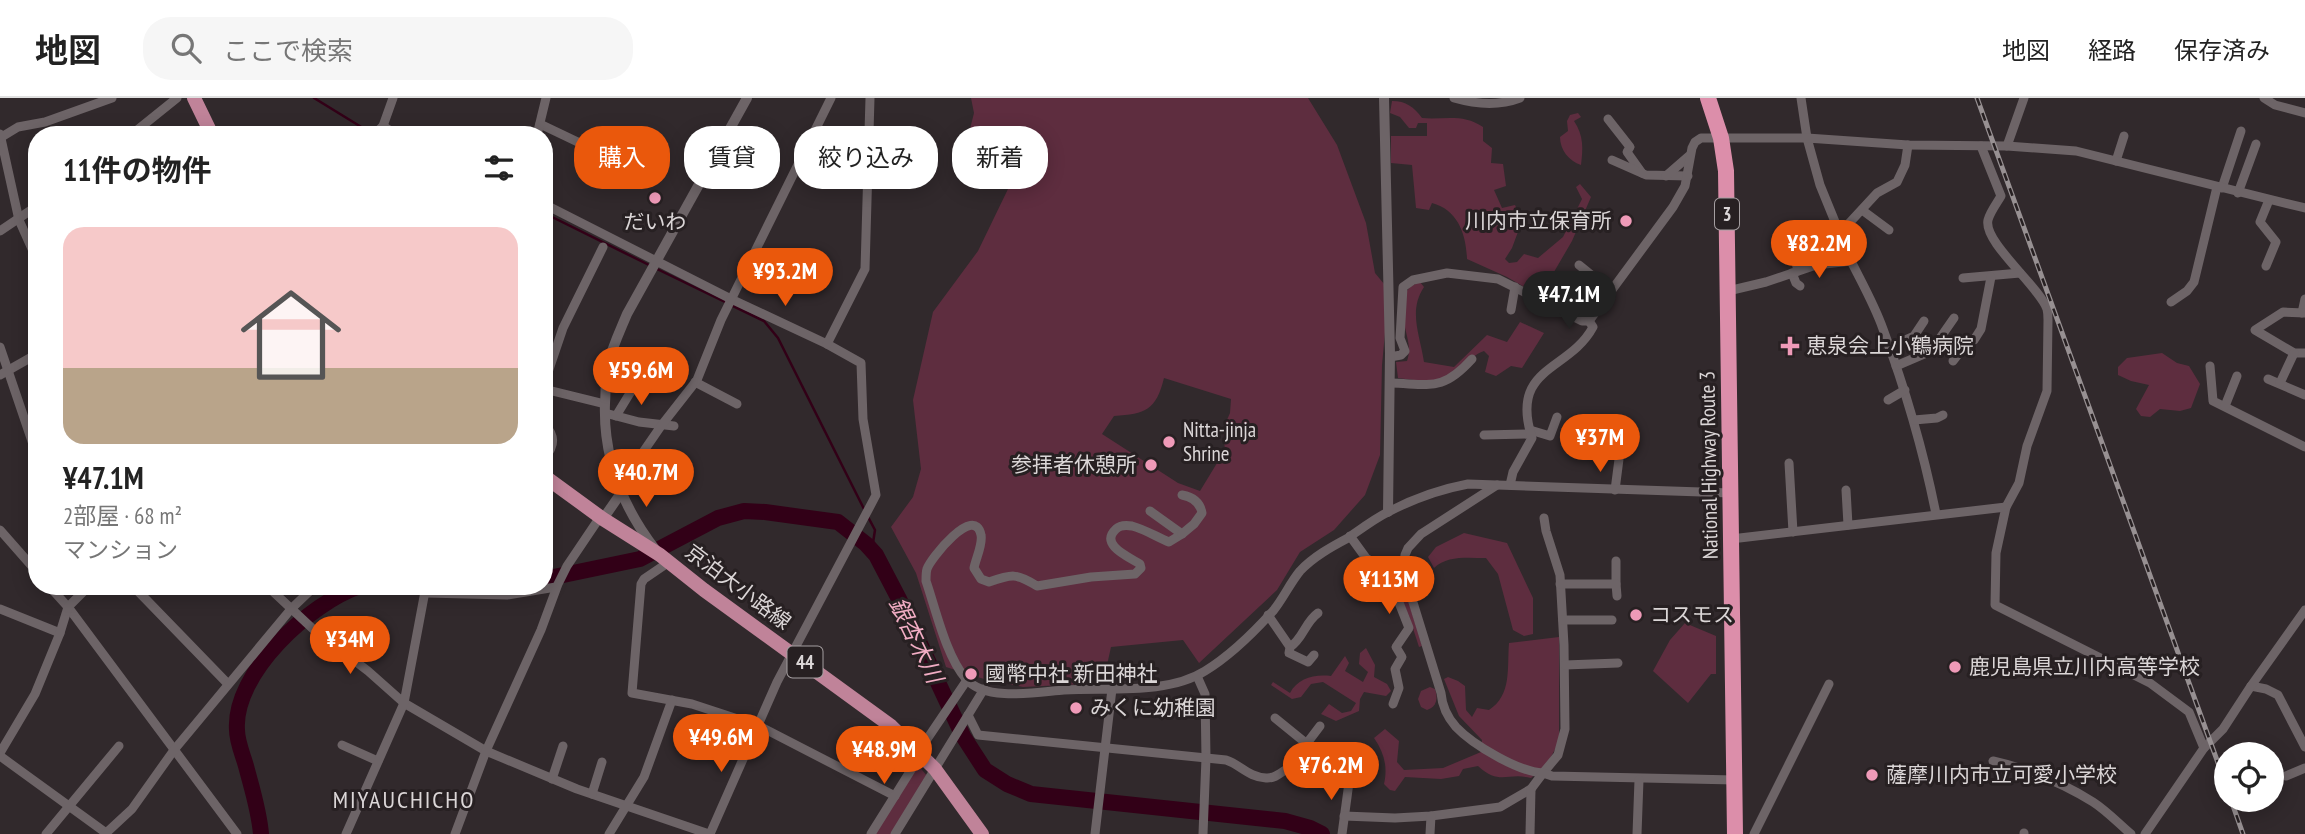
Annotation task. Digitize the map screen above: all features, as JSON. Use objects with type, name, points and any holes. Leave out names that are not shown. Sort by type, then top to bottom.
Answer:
[{"type":"highway","name":"National Highway Route 3","points":[[1708,98],[1721,138],[1726,171],[1735,834]]},
{"type":"main road","points":[[194,98],[208,126]]},
{"type":"main road","name":"京泊大小路線","points":[[553,483],[602,518],[658,553],[891,726],[934,769],[982,834]]},
{"type":"street","points":[[28,240],[19,220],[1,136],[18,127],[45,122],[112,98]]},
{"type":"street","points":[[142,126],[177,98]]},
{"type":"street","points":[[383,126],[393,98]]},
{"type":"street","points":[[544,126],[540,124],[545,98]]},
{"type":"street","points":[[747,98],[654,265],[616,339],[608,365],[608,453],[629,511],[658,553],[641,584],[632,693],[692,704],[759,726],[895,796]]},
{"type":"street","points":[[455,834],[486,751],[541,630],[557,585],[661,426],[695,383],[726,308],[831,98]]},
{"type":"street","points":[[827,344],[866,269],[870,98]]},
{"type":"street","points":[[1384,98],[1390,357],[1388,512]]},
{"type":"street","points":[[1454,98],[1469,103],[1492,104],[1520,98]]},
{"type":"street","points":[[1801,98],[1807,138],[1820,185],[1883,328],[1905,390],[1923,450],[1936,514]]},
{"type":"street","points":[[2006,146],[2024,98]]},
{"type":"street","points":[[2264,98],[2275,105],[2305,113]]},
{"type":"street","points":[[1608,119],[1630,147],[1627,152],[1643,174]]},
{"type":"street","points":[[553,130],[574,140]]},
{"type":"street","points":[[2171,302],[2194,282],[2219,188],[2241,131]]},
{"type":"street","points":[[2116,162],[2124,135]]},
{"type":"street","points":[[1666,176],[1689,156],[1698,139],[1807,138],[1908,145],[2006,146],[2076,151],[2305,208]]},
{"type":"street","points":[[2238,193],[2256,144]]},
{"type":"street","points":[[1840,233],[1877,194],[1897,182],[1905,164],[1908,145]]},
{"type":"street","points":[[1984,146],[2001,196],[1988,218],[1988,228],[2002,251],[2037,292],[2047,310],[2047,391],[2026,446],[2019,483],[2006,507],[1996,553],[1995,605],[2150,682],[2189,712],[2204,748]]},
{"type":"street","points":[[1589,321],[1673,206],[1685,186],[1689,156]]},
{"type":"street","points":[[1612,160],[1643,174],[1688,176]]},
{"type":"street","points":[[2266,266],[2278,241],[2260,222],[2269,200]]},
{"type":"street","points":[[276,595],[313,629],[369,671],[404,702],[486,751],[592,794],[710,834],[792,653],[876,495],[863,419],[861,363],[827,344],[654,265],[553,209]]},
{"type":"street","points":[[1861,210],[1889,230]]},
{"type":"street","points":[[0,231],[28,213]]},
{"type":"street","points":[[1791,242],[1796,283],[1800,286]]},
{"type":"street","points":[[553,359],[563,328],[603,247]]},
{"type":"street","points":[[1728,290],[1766,282],[1816,265],[1852,261]]},
{"type":"street","points":[[1579,265],[1611,291]]},
{"type":"street","points":[[1390,357],[1401,355],[1405,351],[1400,338],[1403,286],[1408,282],[1447,273],[1499,279],[1582,321],[1589,321]]},
{"type":"street","points":[[1963,278],[2020,273]]},
{"type":"street","points":[[1953,361],[1981,329],[1991,277]]},
{"type":"street","points":[[1511,310],[1515,287]]},
{"type":"street","points":[[2305,299],[2303,313],[2283,312],[2255,330],[2294,353],[2305,353]]},
{"type":"street","points":[[1896,366],[1931,351],[1954,318]]},
{"type":"street","points":[[1510,485],[1513,472],[1532,438],[1528,403],[1532,387],[1539,376],[1587,338],[1593,327],[1589,321]]},
{"type":"street","points":[[1889,346],[1914,336],[1924,321]]},
{"type":"street","points":[[0,347],[4,373],[28,433]]},
{"type":"street","points":[[2280,383],[2294,353]]},
{"type":"street","points":[[4,373],[28,359]]},
{"type":"street","points":[[1390,383],[1439,385],[1457,375],[1472,359]]},
{"type":"street","points":[[2210,366],[2213,401],[2305,447]]},
{"type":"street","points":[[609,411],[641,375]]},
{"type":"street","points":[[2225,406],[2237,376]]},
{"type":"street","points":[[2268,379],[2305,395]]},
{"type":"street","points":[[695,383],[737,404]]},
{"type":"street","points":[[553,389],[609,411],[661,426],[674,426]]},
{"type":"street","points":[[1888,400],[1905,390]]},
{"type":"street","points":[[1914,420],[1943,415]]},
{"type":"street","points":[[1484,435],[1531,432],[1550,436],[1557,417]]},
{"type":"street","points":[[1612,425],[1621,430],[1622,436],[1615,490]]},
{"type":"street","points":[[1789,463],[1793,532]]},
{"type":"street","points":[[1182,495],[1194,499],[1201,506],[1202,513],[1182,534],[1169,541],[1133,527],[1122,526],[1111,536],[1110,542],[1114,548],[1140,564],[1141,568],[1135,573],[1037,586],[1022,577],[1010,574],[989,582],[981,579],[974,568],[981,536],[976,526],[965,526],[933,559],[927,568],[926,581],[954,660],[967,680],[984,689],[1025,694],[1168,684],[1197,676],[1220,660],[1268,615],[1300,571],[1322,553],[1388,512],[1443,489],[1468,484],[1731,493]]},
{"type":"street","points":[[1497,485],[1421,534],[1408,548],[1403,570],[1441,692],[1441,702],[1454,724],[1469,738],[1514,766],[1531,773],[1639,780],[1735,780]]},
{"type":"street","points":[[1846,490],[1848,525]]},
{"type":"street","points":[[1731,539],[2006,507]]},
{"type":"street","points":[[1150,511],[1182,534]]},
{"type":"street","points":[[1344,816],[1431,816],[1500,807],[1531,789],[1558,755],[1565,729],[1563,620],[1560,575],[1544,518]]},
{"type":"street","points":[[0,530],[28,562]]},
{"type":"street","points":[[1350,536],[1366,558],[1387,572],[1409,628],[1395,647],[1402,657],[1395,669],[1399,688],[1393,704]]},
{"type":"street","points":[[1616,561],[1617,596]]},
{"type":"street","points":[[1560,584],[1616,584]]},
{"type":"street","points":[[553,586],[557,585]]},
{"type":"street","points":[[57,595],[237,834]]},
{"type":"street","points":[[80,595],[68,607],[35,694],[0,754],[105,833],[132,809],[174,750],[306,595]]},
{"type":"street","points":[[141,595],[228,684]]},
{"type":"street","points":[[346,834],[404,702],[425,595]]},
{"type":"street","points":[[0,609],[60,633]]},
{"type":"street","points":[[2150,833],[2204,748],[2223,729],[2250,685],[2305,610]]},
{"type":"street","points":[[1290,648],[1297,643],[1308,621],[1318,613]]},
{"type":"street","points":[[1268,615],[1290,648],[1289,653],[1308,662],[1314,655]]},
{"type":"street","points":[[1563,620],[1612,620]]},
{"type":"street","points":[[1564,665],[1618,663]]},
{"type":"street","points":[[1197,676],[1205,694],[1203,834]]},
{"type":"street","points":[[871,834],[967,680]]},
{"type":"street","points":[[1754,834],[1829,684]]},
{"type":"street","points":[[2250,685],[2278,695],[2305,747]]},
{"type":"street","points":[[895,834],[984,689]]},
{"type":"street","points":[[1096,834],[1112,689]]},
{"type":"street","points":[[609,834],[644,776],[672,700]]},
{"type":"street","points":[[968,716],[978,735],[1206,758],[1234,763],[1250,776],[1262,778],[1272,778],[1296,764],[1324,766],[1350,775],[1342,834]]},
{"type":"street","points":[[1275,718],[1307,744]]},
{"type":"street","points":[[1296,764],[1298,755],[1320,726]]},
{"type":"street","points":[[342,745],[378,761]]},
{"type":"street","points":[[46,834],[119,746]]},
{"type":"street","points":[[552,779],[563,746]]},
{"type":"street","points":[[1993,761],[2014,766],[2068,788],[2096,804],[2131,834]]},
{"type":"street","points":[[592,794],[602,762]]},
{"type":"street","points":[[2286,776],[2305,768]]},
{"type":"street","points":[[1637,834],[1639,780]]},
{"type":"street","points":[[1530,834],[1531,789]]},
{"type":"street","points":[[1430,834],[1431,816]]},
{"type":"shaded area","points":[[971,98],[1308,98],[1337,145],[1366,223],[1375,273],[1389,290],[1382,365],[1380,455],[1365,495],[1334,530],[1300,552],[1277,590],[1199,663],[1183,640],[1111,647],[1103,683],[1023,687],[946,667],[916,573],[891,527],[913,497],[921,469],[913,400],[933,312],[978,251],[1008,189],[1048,189],[1048,126],[971,126],[974,113]],"holes":[[[1164,378],[1231,399],[1230,413],[1223,429],[1225,450],[1200,491],[1178,483],[1102,434],[1114,416],[1142,412],[1153,404]]]},
{"type":"shaded area","points":[[1392,101],[1409,105],[1422,118],[1468,120],[1483,127],[1483,141],[1492,148],[1491,163],[1503,164],[1506,186],[1494,190],[1502,208],[1515,205],[1522,221],[1505,259],[1509,263],[1517,262],[1524,254],[1538,258],[1563,237],[1582,199],[1576,187],[1580,184],[1591,197],[1572,241],[1540,296],[1467,259],[1459,224],[1441,206],[1432,203],[1429,210],[1416,208],[1412,165],[1391,163],[1391,136],[1427,136],[1427,123],[1418,123],[1416,128],[1409,128],[1400,117],[1390,113]]},
{"type":"shaded area","points":[[1578,113],[1581,117],[1574,121],[1582,143],[1581,165],[1566,154],[1560,137],[1568,131],[1567,121],[1570,115]]},
{"type":"shaded area","points":[[1420,282],[1424,287],[1419,296],[1416,314],[1424,362],[1454,367],[1487,335],[1507,342],[1520,322],[1544,333],[1522,368],[1511,366],[1496,376],[1485,372],[1489,356],[1484,351],[1444,379],[1423,381],[1398,378],[1396,362],[1407,361],[1409,351],[1404,322],[1405,293]]},
{"type":"shaded area","points":[[2162,353],[2177,363],[2189,366],[2200,384],[2191,408],[2180,411],[2160,409],[2150,417],[2141,416],[2136,409],[2149,385],[2118,375],[2118,367],[2127,358]]},
{"type":"shaded area","points":[[1464,533],[1507,543],[1533,598],[1533,634],[1524,636],[1513,630],[1498,574],[1486,558],[1451,559],[1434,568],[1428,557],[1436,547]]},
{"type":"shaded area","points":[[1398,567],[1422,646],[1419,647],[1389,569]]},
{"type":"shaded area","points":[[1685,623],[1716,636],[1716,674],[1711,674],[1688,703],[1653,671],[1670,640]]},
{"type":"shaded area","points":[[1559,637],[1559,742],[1546,766],[1531,778],[1498,777],[1478,766],[1463,769],[1459,776],[1441,779],[1405,777],[1395,791],[1384,784],[1384,760],[1374,738],[1385,729],[1399,741],[1397,762],[1404,770],[1443,768],[1481,752],[1482,740],[1459,716],[1444,679],[1448,677],[1465,686],[1466,710],[1472,717],[1477,708],[1489,710],[1502,697],[1507,681],[1509,643]]},
{"type":"shaded area","points":[[1366,648],[1375,665],[1374,677],[1387,684],[1391,691],[1386,696],[1364,692],[1359,711],[1336,721],[1321,714],[1329,704],[1342,713],[1351,711],[1356,703],[1323,682],[1311,684],[1301,697],[1292,699],[1271,685],[1273,682],[1290,693],[1297,684],[1307,678],[1331,676],[1345,656],[1349,663],[1345,671],[1363,682],[1368,672],[1359,664],[1360,653]]},
{"type":"shaded area","points":[[1430,687],[1435,689],[1436,699],[1433,707],[1427,710],[1421,707],[1418,699],[1421,691]]},
{"type":"shaded area","points":[[918,765],[927,776],[892,834],[875,834]]},
{"type":"waterway","points":[[314,98],[360,126]]},
{"type":"waterway","points":[[553,217],[651,266]]},
{"type":"waterway","points":[[657,269],[727,303]]},
{"type":"waterway","points":[[733,306],[764,321],[778,338],[864,509]]},
{"type":"waterway","name":"銀杏木川","points":[[553,577],[640,559],[718,518],[744,511],[838,522],[876,555],[963,736],[985,770],[1007,784],[1031,794],[1285,821],[1322,834]]},
{"type":"waterway","points":[[867,515],[875,530],[872,549],[876,555]]},
{"type":"waterway","name":"銀杏木川","points":[[261,834],[259,816],[237,735],[239,708],[247,686],[278,643],[298,624],[340,595]]},
{"type":"railway","points":[[1977,98],[2214,752]]},
{"type":"railway","points":[[2235,812],[2243,834]]},
{"type":"place","name":"だいわ","points":[[655,198]]},
{"type":"place","name":"川内市立保育所","points":[[1626,221]]},
{"type":"place","name":"恵泉会上小鶴病院","points":[[1790,346]]},
{"type":"place","name":"Nitta-jinja Shrine","points":[[1169,442]]},
{"type":"place","name":"参拝者休憩所","points":[[1151,465]]},
{"type":"place","name":"コスモス","points":[[1636,615]]},
{"type":"place","name":"鹿児島県立川内高等学校","points":[[1955,667]]},
{"type":"place","name":"國幣中社 新田神社","points":[[971,674]]},
{"type":"place","name":"みくに幼稚園","points":[[1076,708]]},
{"type":"place","name":"薩摩川内市立可愛小学校","points":[[1872,775]]},
{"type":"district","name":"MIYAUCHICHO","points":[[404,800]]}]
